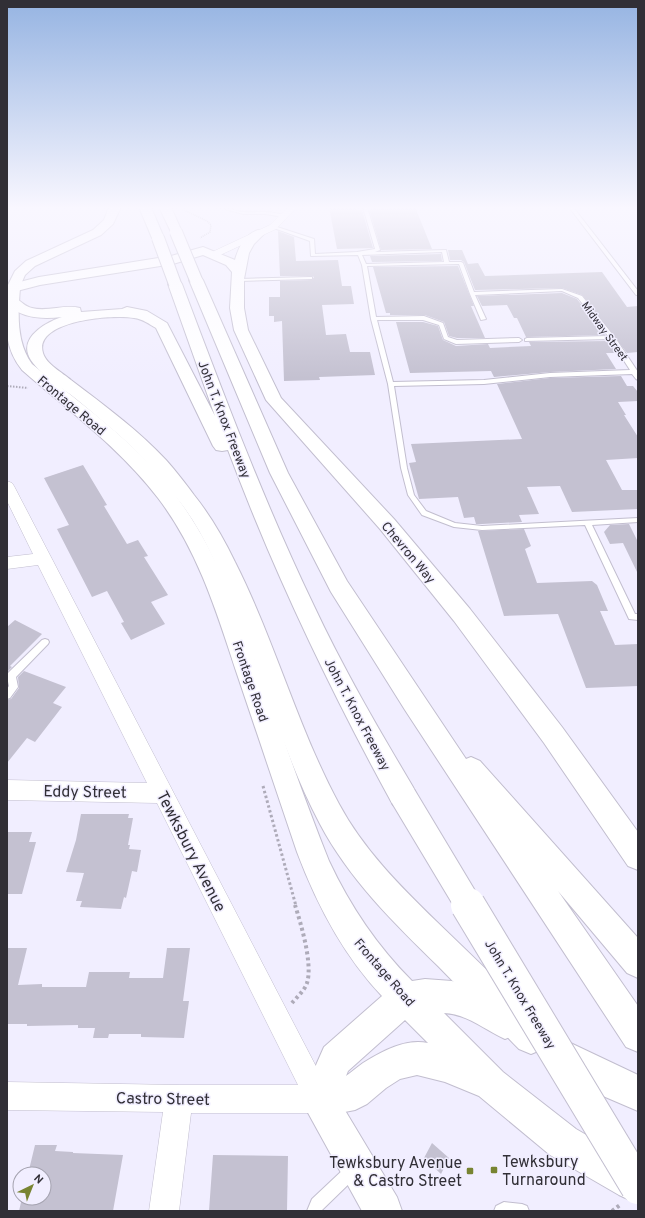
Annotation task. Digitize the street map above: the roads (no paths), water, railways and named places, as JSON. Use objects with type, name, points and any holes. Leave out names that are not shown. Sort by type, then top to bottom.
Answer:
[{"type":"main road","points":[[31,264],[23,269],[16,277],[12,295],[22,310],[33,313],[102,309],[121,310],[142,314],[156,321],[166,333],[196,395],[290,578]]},
{"type":"main road","name":"John T. Knox Freeway","points":[[168,264],[235,448],[290,578],[331,664],[403,796],[638,1186]]},
{"type":"main road","points":[[12,295],[41,287],[159,269],[183,264]]},
{"type":"main road","name":"John T. Knox Freeway","points":[[189,264],[261,435],[289,493],[339,586],[414,703],[638,1035]]},
{"type":"main road","points":[[230,264],[237,270],[239,278]]},
{"type":"main road","name":"Chevron Way","points":[[242,264],[237,308],[241,330],[274,400],[387,524],[462,615],[554,735],[638,856]]},
{"type":"main road","name":"Frontage Road","points":[[12,295],[14,346],[21,361],[133,458],[166,495],[192,535],[207,563],[221,594],[311,852],[326,889],[339,914],[371,960],[406,998],[491,1084]]},
{"type":"main road","points":[[142,314],[119,312],[97,313],[65,321],[49,329],[39,338],[34,348],[36,355],[57,376],[142,447],[165,470],[187,497],[208,529],[227,563],[244,602],[311,776],[330,816],[370,873],[413,919],[531,1037]]},
{"type":"main road","points":[[414,703],[638,962]]},
{"type":"main road","points":[[319,1099],[336,1059],[406,998],[425,995],[452,997],[479,1007],[577,1065],[622,1087],[638,1092]]},
{"type":"main road","name":"Castro Street","points":[[319,1099],[355,1092],[374,1076],[388,1067],[403,1061],[417,1058],[446,1065],[491,1084],[563,1142],[638,1186]]},
{"type":"main road","name":"Tewksbury Avenue","points":[[319,1099],[383,1211]]},
{"type":"street","name":"Tewksbury Avenue","points":[[7,486],[319,1099]]},
{"type":"street","points":[[7,563],[43,559]]},
{"type":"street","name":"Eddy Street","points":[[7,790],[162,793]]},
{"type":"street","name":"Castro Street","points":[[7,1096],[179,1099],[319,1099]]},
{"type":"street","points":[[164,1211],[179,1099]]},
{"type":"lane","points":[[412,264],[364,265],[374,320],[391,384],[404,468],[411,495],[424,513],[454,525],[482,528],[638,520]]},
{"type":"lane","points":[[462,264],[472,294],[484,319]]},
{"type":"lane","points":[[615,264],[638,294]]},
{"type":"lane","points":[[239,278],[310,278]]},
{"type":"lane","name":"Midway Street","points":[[472,294],[562,290],[580,297],[635,371],[638,378]]},
{"type":"lane","points":[[374,320],[424,318],[441,324],[446,338],[456,342],[519,340]]},
{"type":"lane","points":[[527,340],[611,338]]},
{"type":"lane","points":[[391,384],[484,382],[550,375],[635,371]]},
{"type":"lane","points":[[587,522],[632,617],[638,617]]},
{"type":"lane","points":[[7,695],[14,687],[11,676],[44,642]]},
{"type":"lane","points":[[314,1211],[316,1204],[358,1166]]},
{"type":"lane","points":[[501,1211],[504,1209],[522,1211]]},
{"type":"place","name":"Tewksbury Turnaround","points":[[494,1170]]},
{"type":"place","name":"Tewksbury Avenue & Castro Street","points":[[470,1171]]}]
